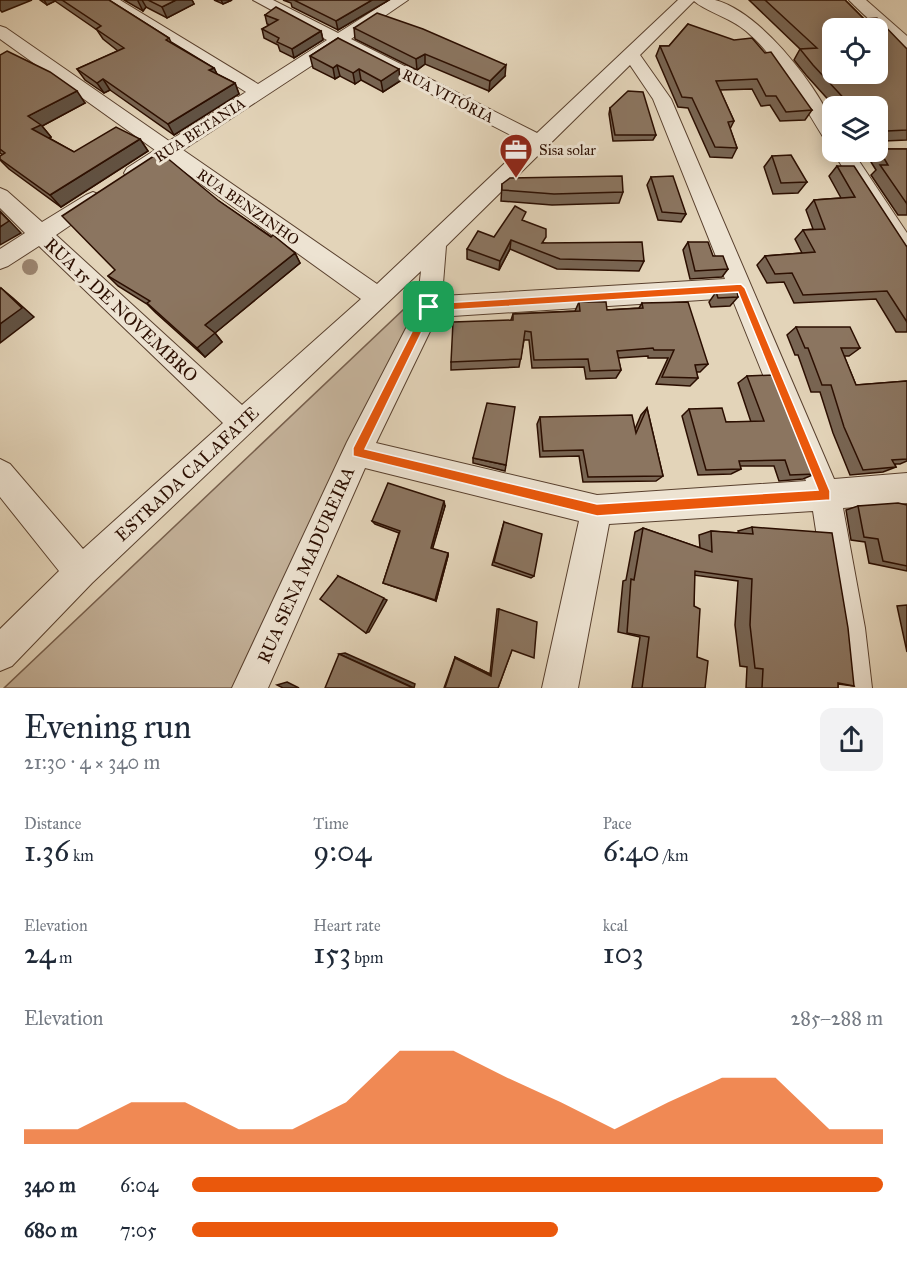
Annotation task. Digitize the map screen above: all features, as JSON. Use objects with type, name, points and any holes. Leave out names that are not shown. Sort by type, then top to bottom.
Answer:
[{"type":"street","points":[[109,0],[259,92]]},
{"type":"street","name":"RUA VITÓRIA","points":[[261,0],[540,142]]},
{"type":"street","name":"RUA BETANIA","points":[[0,260],[400,0]]},
{"type":"street","name":"ESTRADA CALAFATE","points":[[0,654],[81,572],[378,298],[687,0]]},
{"type":"street","points":[[700,0],[733,14],[769,44],[782,58],[822,120]]},
{"type":"street","points":[[857,0],[890,27],[907,46]]},
{"type":"street","name":"RUA BENZINHO","points":[[0,31],[378,298]]},
{"type":"street","points":[[631,54],[662,99],[826,495],[848,628],[854,688]]},
{"type":"street","points":[[850,162],[907,250]]},
{"type":"street","name":"RUA 15 DE NOVEMBRO","points":[[0,196],[242,423]]},
{"type":"street","name":"RUA SENA MADUREIRA","points":[[250,688],[357,452],[429,307],[435,243]]},
{"type":"street","points":[[429,307],[741,288]]},
{"type":"street","points":[[357,452],[597,510],[907,488]]},
{"type":"street","points":[[0,474],[81,572]]},
{"type":"street","points":[[560,688],[597,510]]},
{"type":"shaded area","points":[[423,291],[423,313],[246,688],[4,688]]},
{"type":"building","points":[[62,0],[109,0],[169,38],[166,40],[214,68],[209,70],[235,83],[168,124],[103,79],[97,83],[77,69],[124,48],[96,29],[101,26]]},
{"type":"building","points":[[148,0],[176,0],[162,7]]},
{"type":"building","points":[[294,0],[372,0],[336,21]]},
{"type":"building","points":[[765,0],[845,0],[863,18],[822,18],[822,75],[800,49],[817,48]]},
{"type":"building","points":[[276,7],[321,31],[292,49],[277,42],[279,38],[262,29],[278,20],[265,15]]},
{"type":"building","points":[[377,13],[423,29],[506,65],[490,81],[425,54],[416,59],[354,28]]},
{"type":"building","points":[[688,24],[734,40],[752,38],[765,53],[771,52],[812,110],[786,112],[776,96],[766,96],[757,79],[716,81],[734,121],[728,122],[737,148],[715,147],[692,98],[682,97],[660,46],[669,46]]},
{"type":"building","points":[[888,29],[907,49],[907,130],[888,131],[888,96],[842,96],[831,84],[888,84]]},
{"type":"building","points":[[338,38],[399,69],[381,81],[359,69],[353,73],[337,65],[333,68],[310,56]]},
{"type":"building","points":[[7,51],[50,72],[77,91],[28,116],[41,125],[32,129],[74,152],[116,127],[140,139],[50,195],[0,159],[0,156],[5,153],[0,149],[0,55]]},
{"type":"building","points":[[628,91],[643,92],[656,135],[615,135],[610,108]]},
{"type":"building","points":[[888,149],[907,149],[907,204],[880,165],[888,165]]},
{"type":"building","points":[[160,152],[219,201],[271,237],[273,235],[295,253],[205,325],[215,333],[197,348],[147,303],[150,301],[108,276],[115,270],[62,216]]},
{"type":"building","points":[[791,155],[807,182],[781,183],[772,156]]},
{"type":"building","points":[[837,166],[854,166],[907,247],[907,322],[887,291],[803,295],[792,273],[775,274],[765,256],[815,252],[803,230],[825,229],[814,200],[855,197]]},
{"type":"building","points":[[622,176],[623,192],[554,194],[502,190],[502,184],[510,178]]},
{"type":"building","points":[[673,176],[686,214],[662,212],[651,177]]},
{"type":"building","points":[[515,206],[526,212],[522,220],[546,229],[546,237],[542,243],[642,242],[644,261],[560,259],[511,240],[500,261],[467,249],[478,231],[494,237]]},
{"type":"building","points":[[0,212],[9,221],[0,227]]},
{"type":"building","points":[[688,242],[708,242],[713,256],[723,256],[728,269],[695,271]]},
{"type":"building","points":[[0,289],[22,308],[0,324]]},
{"type":"building","points":[[737,291],[738,297],[718,298],[716,292]]},
{"type":"building","points":[[579,302],[606,302],[607,310],[643,308],[642,303],[688,302],[708,364],[695,365],[698,378],[662,377],[674,350],[654,350],[653,348],[617,351],[621,370],[590,371],[588,359],[534,360],[531,332],[525,331],[521,359],[451,362],[453,322],[513,320],[513,314],[580,311]]},
{"type":"building","points":[[796,327],[850,327],[860,348],[841,348],[856,385],[907,381],[907,459],[892,460],[896,467],[863,470],[844,427],[831,385],[822,385],[808,348],[805,348]]},
{"type":"building","points":[[774,375],[815,474],[790,475],[785,460],[739,461],[741,469],[706,470],[689,409],[722,408],[726,422],[764,421],[747,376]]},
{"type":"building","points":[[487,403],[515,407],[506,465],[473,458]]},
{"type":"building","points":[[647,408],[663,476],[588,477],[583,450],[543,451],[540,417],[632,415],[636,433]]},
{"type":"building","points":[[388,483],[444,501],[431,548],[448,553],[435,600],[383,583],[400,531],[372,521]]},
{"type":"building","points":[[898,503],[907,505],[907,566],[883,561],[878,539],[864,537],[858,506]]},
{"type":"building","points":[[504,522],[542,534],[534,576],[494,562]]},
{"type":"building","points":[[752,527],[832,533],[848,628],[854,686],[838,683],[838,688],[762,688],[763,669],[755,668],[750,625],[752,579],[695,571],[694,606],[700,609],[697,657],[708,661],[705,688],[642,688],[649,637],[627,633],[631,579],[634,580],[643,528],[712,552],[711,531],[753,534]]},
{"type":"building","points":[[338,576],[384,598],[366,633],[320,599]]},
{"type":"building","points":[[499,609],[537,622],[534,658],[512,650],[498,688],[445,688],[455,658],[491,676]]},
{"type":"building","points":[[339,654],[413,688],[325,688]]},
{"type":"place","name":"Sisa solar","points":[[516,179]]},
{"type":"route","points":[[741,288],[826,495],[597,510],[357,452],[429,307],[741,288]]}]
